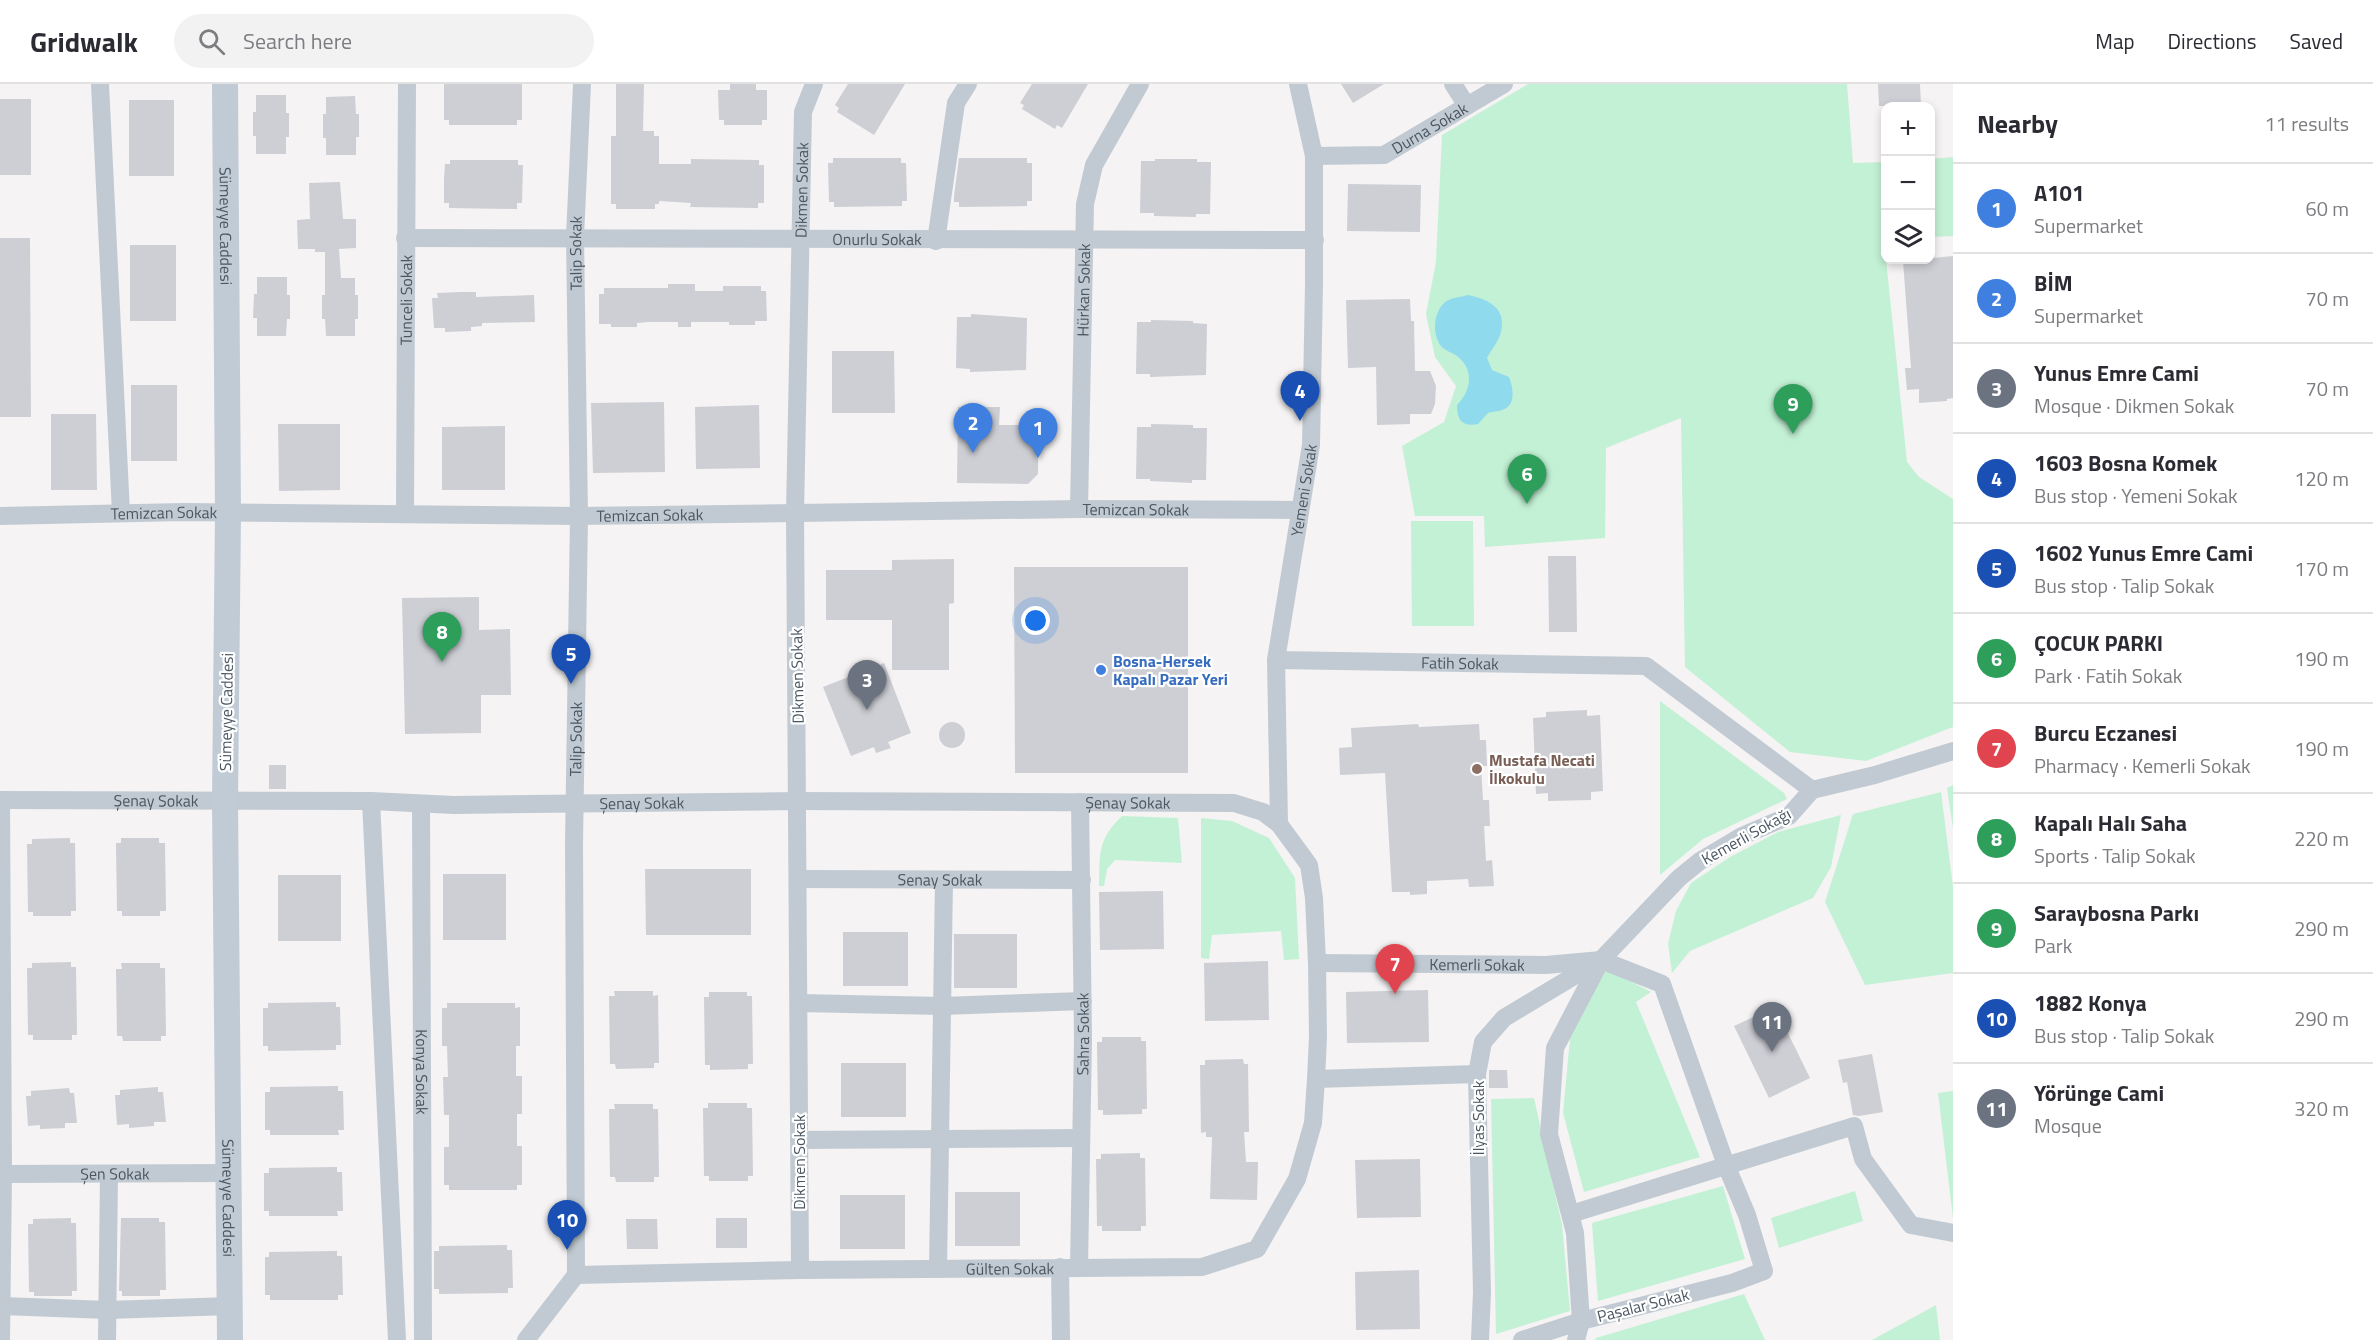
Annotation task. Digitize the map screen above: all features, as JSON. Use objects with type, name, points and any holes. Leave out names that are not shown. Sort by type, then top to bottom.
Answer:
[{"type":"street","points":[[100,84],[121,513]]},
{"type":"street","name":"Sümeyye Caddesi","points":[[225,84],[228,513],[225,801],[230,1340]]},
{"type":"street","name":"Tunceli Sokak","points":[[405,514],[407,84]]},
{"type":"street","name":"Talip Sokak","points":[[576,1275],[574,805],[579,516],[575,237],[582,84]]},
{"type":"street","name":"Dikmen Sokak","points":[[800,1270],[795,513],[803,112],[814,84]]},
{"type":"street","points":[[936,241],[956,103],[968,84]]},
{"type":"street","name":"Hürkan Sokak","points":[[1079,509],[1085,204],[1094,165],[1140,84]]},
{"type":"street","name":"Yemeni Sokak","points":[[1279,824],[1276,660],[1311,445],[1315,240],[1314,156],[1298,84]]},
{"type":"street","points":[[1453,84],[1467,106]]},
{"type":"street","name":"Durna Sokak","points":[[1314,156],[1384,154],[1504,84]]},
{"type":"street","name":"Onurlu Sokak","points":[[405,238],[575,237],[936,241],[1315,240]]},
{"type":"street","name":"Temizcan Sokak","points":[[0,516],[121,513],[579,516],[1079,509],[1299,510]]},
{"type":"street","name":"Fatih Sokak","points":[[1276,660],[1646,666],[1812,790]]},
{"type":"street","points":[[1812,790],[1875,776],[1953,751]]},
{"type":"street","name":"Kemerli Sokağı","points":[[1601,960],[1679,878],[1700,861],[1742,836],[1789,816],[1812,790]]},
{"type":"street","points":[[0,800],[2,1340]]},
{"type":"street","name":"Şenay Sokak","points":[[0,800],[371,801],[421,804],[574,805],[798,801],[1234,803],[1263,812],[1279,824]]},
{"type":"street","points":[[371,801],[397,1340]]},
{"type":"street","name":"Sahra Sokak","points":[[1061,1340],[1081,1138],[1083,1001],[1080,802]]},
{"type":"street","name":"Konya Sokak","points":[[421,804],[423,1340]]},
{"type":"street","name":"Gülten Sokak","points":[[576,1275],[800,1270],[1202,1267],[1257,1249],[1297,1179],[1313,1123],[1316,1079],[1318,1037],[1314,898],[1309,865],[1279,824]]},
{"type":"street","name":"Senay Sokak","points":[[798,879],[1082,880]]},
{"type":"street","points":[[938,1269],[944,880]]},
{"type":"street","points":[[1576,1340],[1581,1321],[1575,1233],[1549,1134],[1555,1048],[1601,960],[1662,984],[1726,1165]]},
{"type":"street","name":"Kemerli Sokak","points":[[1317,963],[1537,965],[1601,960]]},
{"type":"street","name":"İlyas Sokak","points":[[1480,1340],[1482,1292],[1477,1074],[1483,1042],[1504,1018],[1601,960]]},
{"type":"street","points":[[799,1003],[942,1006],[1083,1001]]},
{"type":"street","points":[[1316,1079],[1477,1074]]},
{"type":"street","points":[[1571,1214],[1854,1126],[1863,1159],[1911,1225],[1953,1233]]},
{"type":"street","points":[[799,1140],[940,1137],[1081,1138]]},
{"type":"street","name":"Paşalar Sokak","points":[[1522,1340],[1581,1321],[1732,1283],[1764,1271],[1747,1215],[1726,1165]]},
{"type":"street","name":"Şen Sokak","points":[[3,1174],[228,1173]]},
{"type":"street","points":[[107,1340],[109,1174]]},
{"type":"street","points":[[526,1340],[576,1275]]},
{"type":"street","points":[[3,1306],[107,1310],[230,1306]]},
{"type":"green space","points":[[1528,84],[1847,84],[1853,163],[1881,162],[1881,264],[1886,264],[1907,462],[1919,477],[1953,499],[1953,727],[1866,761],[1790,752],[1685,667],[1681,418],[1606,448],[1605,538],[1485,547],[1484,516],[1415,516],[1402,446],[1444,422],[1456,386],[1435,357],[1426,314],[1436,262],[1442,135]]},
{"type":"green space","points":[[1953,157],[1953,236],[1935,237],[1935,159]]},
{"type":"green space","points":[[1411,521],[1473,521],[1474,626],[1412,626]]},
{"type":"green space","points":[[1660,701],[1784,793],[1787,799],[1703,839],[1660,875]]},
{"type":"green space","points":[[1953,785],[1953,828],[1947,788]]},
{"type":"green space","points":[[1941,792],[1953,887],[1953,973],[1865,985],[1825,902],[1853,814]]},
{"type":"green space","points":[[1841,815],[1831,867],[1813,898],[1690,951],[1672,973],[1668,944],[1676,911],[1691,883],[1730,857],[1778,832]]},
{"type":"green space","points":[[1122,816],[1178,818],[1182,863],[1115,860],[1107,869],[1104,886],[1099,886],[1100,856],[1104,840]]},
{"type":"green space","points":[[1201,818],[1232,821],[1269,838],[1295,878],[1299,959],[1284,960],[1281,931],[1212,935],[1209,959],[1201,958]]},
{"type":"green space","points":[[1611,971],[1651,992],[1636,1002],[1700,1157],[1584,1192],[1563,1113],[1571,1028],[1599,973]]},
{"type":"green space","points":[[1953,1091],[1953,1218],[1938,1093]]},
{"type":"green space","points":[[1534,1098],[1562,1225],[1570,1311],[1496,1334],[1491,1099]]},
{"type":"green space","points":[[1723,1186],[1745,1259],[1598,1301],[1592,1223]]},
{"type":"green space","points":[[1855,1191],[1863,1221],[1779,1248],[1771,1218]]},
{"type":"green space","points":[[1744,1294],[1765,1340],[1595,1340],[1596,1338]]},
{"type":"green space","points":[[1936,1305],[1940,1340],[1872,1340]]},
{"type":"water","points":[[1468,295],[1488,302],[1498,310],[1501,316],[1500,335],[1487,358],[1492,370],[1509,377],[1513,396],[1507,408],[1488,413],[1478,424],[1473,425],[1462,422],[1457,411],[1457,405],[1468,387],[1467,368],[1457,356],[1441,346],[1435,330],[1438,312],[1445,302]]},
{"type":"building","points":[[444,84],[522,84],[522,120],[517,120],[517,125],[449,125],[449,120],[444,120]]},
{"type":"building","points":[[616,84],[644,84],[643,131],[654,131],[654,136],[659,136],[659,164],[691,164],[691,159],[759,160],[759,165],[764,165],[764,203],[758,203],[758,208],[690,207],[691,203],[659,201],[659,204],[655,204],[655,209],[616,209],[616,204],[611,204],[611,136],[616,136]]},
{"type":"building","points":[[730,84],[756,84],[756,90],[767,90],[767,120],[762,120],[762,125],[724,125],[724,120],[719,120],[718,90],[730,90]]},
{"type":"building","points":[[848,84],[905,84],[874,135],[837,112],[839,108],[835,105]]},
{"type":"building","points":[[1032,84],[1088,84],[1062,128],[1057,125],[1055,129],[1022,109],[1024,105],[1020,103]]},
{"type":"building","points":[[1341,84],[1384,84],[1353,103]]},
{"type":"building","points":[[1878,84],[1920,84],[1921,102],[1881,102],[1879,106]]},
{"type":"building","points":[[256,95],[286,95],[289,137],[286,137],[286,154],[256,154],[253,112],[256,112]]},
{"type":"building","points":[[355,96],[356,114],[359,114],[356,155],[326,155],[323,114],[326,114],[326,97]]},
{"type":"building","points":[[0,99],[31,99],[31,175],[0,175]]},
{"type":"building","points":[[129,100],[174,100],[174,176],[129,176]]},
{"type":"building","points":[[833,158],[901,158],[901,163],[906,163],[907,201],[902,201],[902,206],[834,207],[834,202],[829,202],[828,163],[833,163]]},
{"type":"building","points":[[959,158],[1027,158],[1027,163],[1032,163],[1032,201],[1027,201],[1027,206],[959,207],[959,202],[954,202],[954,196]]},
{"type":"building","points":[[1155,159],[1197,159],[1197,162],[1211,162],[1210,214],[1196,214],[1196,217],[1154,216],[1154,213],[1140,213],[1141,161],[1155,161]]},
{"type":"building","points":[[450,160],[518,160],[518,165],[523,165],[522,203],[517,203],[517,209],[449,208],[449,203],[444,203],[444,179],[445,164],[450,164]]},
{"type":"building","points":[[340,182],[343,219],[356,219],[356,248],[339,249],[341,278],[355,278],[358,319],[355,319],[355,336],[326,336],[325,319],[322,319],[322,295],[325,295],[325,252],[315,252],[315,249],[298,249],[297,220],[310,219],[309,183]]},
{"type":"building","points":[[1348,184],[1421,185],[1420,232],[1347,231]]},
{"type":"building","points":[[0,238],[30,238],[31,417],[0,417]]},
{"type":"building","points":[[130,245],[176,245],[176,321],[130,321]]},
{"type":"building","points":[[1953,256],[1953,398],[1947,401],[1919,403],[1919,389],[1907,390],[1905,368],[1911,368],[1903,264],[1935,264],[1935,258]]},
{"type":"building","points":[[257,277],[287,277],[290,319],[287,319],[286,336],[257,336],[257,318],[253,318]]},
{"type":"building","points":[[668,284],[695,284],[695,291],[723,291],[723,286],[761,286],[761,291],[766,291],[767,321],[755,321],[755,325],[691,322],[691,327],[678,327],[678,322],[637,323],[637,327],[611,327],[611,324],[599,324],[599,294],[604,294],[604,288],[668,288]]},
{"type":"building","points":[[476,292],[476,297],[534,295],[535,322],[482,323],[482,326],[471,327],[471,331],[445,332],[445,328],[434,328],[432,298],[438,298],[437,293]]},
{"type":"building","points":[[1410,299],[1411,321],[1414,321],[1415,371],[1430,371],[1436,386],[1435,404],[1431,414],[1410,414],[1410,424],[1377,425],[1376,367],[1348,368],[1346,300]]},
{"type":"building","points":[[971,314],[1027,318],[1026,370],[970,372],[970,369],[956,368],[957,317],[971,317]]},
{"type":"building","points":[[1151,320],[1193,321],[1193,323],[1207,324],[1206,375],[1150,377],[1150,374],[1136,374],[1137,322],[1151,322]]},
{"type":"building","points":[[832,351],[894,351],[895,413],[832,413]]},
{"type":"building","points":[[131,385],[177,385],[177,461],[131,461]]},
{"type":"building","points":[[664,402],[665,472],[593,473],[591,403]]},
{"type":"building","points":[[759,405],[760,468],[696,469],[695,407]]},
{"type":"building","points":[[958,407],[1000,407],[999,425],[1038,425],[1038,474],[1028,484],[957,483]]},
{"type":"building","points":[[51,414],[96,414],[97,490],[51,490]]},
{"type":"building","points":[[278,424],[340,424],[340,490],[279,491]]},
{"type":"building","points":[[1151,424],[1193,425],[1193,428],[1207,428],[1206,480],[1192,480],[1192,483],[1136,479],[1137,427],[1151,427]]},
{"type":"building","points":[[505,426],[505,490],[442,490],[442,427]]},
{"type":"building","points":[[1548,556],[1576,556],[1577,632],[1549,632]]},
{"type":"building","points":[[954,559],[954,603],[949,604],[949,670],[892,670],[892,620],[826,620],[826,570],[892,570],[892,560]]},
{"type":"building","name":"Bosna-Hersek Kapalı Pazar Yeri","points":[[1014,567],[1188,567],[1188,773],[1015,773]]},
{"type":"building","points":[[479,597],[479,630],[510,629],[511,695],[481,695],[481,733],[405,734],[402,598]]},
{"type":"building","points":[[884,663],[911,733],[888,742],[891,748],[876,753],[874,747],[851,756],[823,687]]},
{"type":"building","points":[[1587,710],[1587,716],[1600,715],[1603,791],[1591,792],[1591,800],[1548,801],[1548,793],[1536,794],[1533,718],[1546,717],[1546,712]]},
{"type":"building","points":[[952,722],[961,726],[965,735],[961,744],[952,748],[943,744],[939,735],[943,726]]},
{"type":"building","points":[[1418,724],[1419,727],[1479,724],[1480,740],[1486,740],[1487,766],[1481,766],[1483,800],[1489,800],[1490,826],[1484,826],[1486,861],[1492,860],[1494,886],[1469,887],[1468,879],[1427,881],[1427,894],[1410,895],[1410,892],[1392,892],[1385,773],[1340,775],[1339,748],[1352,747],[1351,728]]},
{"type":"building","points":[[269,765],[286,765],[286,789],[269,789]]},
{"type":"building","points":[[70,838],[70,843],[75,843],[76,911],[71,911],[71,916],[33,916],[33,912],[28,912],[27,844],[32,844],[32,839]]},
{"type":"building","points":[[121,838],[159,838],[159,843],[165,843],[166,911],[160,911],[160,916],[122,916],[122,911],[117,911],[116,843],[121,843]]},
{"type":"building","points":[[645,869],[751,869],[751,935],[646,935]]},
{"type":"building","points":[[443,874],[506,874],[506,940],[443,940]]},
{"type":"building","points":[[278,875],[341,875],[341,941],[278,941]]},
{"type":"building","points":[[1163,891],[1164,949],[1100,950],[1099,892]]},
{"type":"building","points":[[843,932],[908,932],[908,986],[843,986]]},
{"type":"building","points":[[954,934],[1017,934],[1017,988],[954,988]]},
{"type":"building","points":[[1268,961],[1269,1020],[1205,1021],[1204,963]]},
{"type":"building","points":[[71,962],[71,967],[76,967],[77,1035],[72,1035],[72,1040],[33,1040],[33,1035],[28,1035],[27,968],[32,968],[32,963]]},
{"type":"building","points":[[121,963],[160,963],[160,968],[165,968],[166,1036],[161,1036],[161,1041],[123,1041],[122,1036],[117,1036],[116,969],[122,969]]},
{"type":"building","points":[[1428,990],[1429,1042],[1347,1043],[1346,992]]},
{"type":"building","points":[[614,991],[653,991],[653,996],[658,995],[659,1063],[654,1063],[654,1068],[616,1069],[615,1064],[610,1064],[609,996],[615,996]]},
{"type":"building","points":[[709,992],[747,992],[747,996],[752,996],[753,1064],[748,1064],[748,1069],[710,1070],[710,1065],[705,1065],[704,997],[709,997]]},
{"type":"building","points":[[336,1002],[336,1007],[340,1007],[341,1045],[336,1045],[336,1050],[268,1051],[268,1046],[263,1046],[263,1008],[268,1008],[268,1003]]},
{"type":"building","points":[[447,1003],[515,1003],[515,1008],[520,1007],[520,1046],[516,1046],[516,1076],[522,1076],[522,1114],[517,1114],[517,1146],[522,1146],[522,1185],[517,1185],[517,1190],[449,1190],[449,1185],[444,1185],[444,1147],[449,1147],[449,1115],[444,1115],[443,1077],[448,1077],[447,1046],[442,1046],[442,1008],[447,1008]]},
{"type":"building","points":[[1775,1007],[1810,1078],[1769,1098],[1734,1026]]},
{"type":"building","points":[[1102,1037],[1141,1037],[1141,1041],[1146,1041],[1147,1109],[1142,1109],[1142,1114],[1103,1115],[1103,1110],[1098,1110],[1097,1042],[1102,1042]]},
{"type":"building","points":[[1872,1054],[1883,1112],[1853,1115],[1847,1082],[1843,1083],[1838,1060]]},
{"type":"building","points":[[1243,1059],[1244,1064],[1248,1064],[1249,1132],[1244,1132],[1246,1162],[1258,1162],[1257,1200],[1210,1199],[1212,1137],[1206,1137],[1206,1132],[1201,1133],[1200,1065],[1205,1065],[1205,1060]]},
{"type":"building","points":[[841,1063],[906,1063],[906,1117],[841,1117]]},
{"type":"building","points":[[1489,1070],[1507,1070],[1508,1088],[1489,1088]]},
{"type":"building","points":[[338,1086],[338,1091],[343,1091],[344,1130],[338,1130],[339,1135],[270,1135],[270,1130],[265,1130],[265,1092],[270,1092],[270,1087]]},
{"type":"building","points":[[158,1087],[158,1092],[163,1092],[166,1122],[154,1122],[154,1126],[129,1128],[129,1124],[117,1125],[115,1095],[120,1095],[120,1090]]},
{"type":"building","points":[[69,1088],[70,1093],[74,1093],[77,1123],[65,1123],[65,1128],[40,1129],[40,1125],[28,1126],[26,1096],[31,1096],[31,1091]]},
{"type":"building","points":[[708,1103],[747,1103],[747,1108],[752,1108],[753,1176],[748,1176],[748,1181],[709,1181],[709,1176],[704,1176],[703,1108],[708,1108]]},
{"type":"building","points":[[614,1104],[653,1104],[653,1109],[658,1109],[659,1177],[654,1177],[654,1182],[616,1182],[615,1177],[610,1177],[609,1109],[615,1109]]},
{"type":"building","points":[[1140,1153],[1140,1158],[1145,1158],[1146,1226],[1141,1226],[1141,1231],[1102,1231],[1102,1226],[1097,1226],[1096,1159],[1101,1159],[1101,1154]]},
{"type":"building","points":[[1420,1159],[1421,1217],[1357,1218],[1355,1160]]},
{"type":"building","points":[[337,1167],[337,1172],[342,1172],[343,1211],[337,1211],[338,1216],[269,1216],[269,1211],[264,1211],[264,1173],[269,1173],[269,1168]]},
{"type":"building","points":[[955,1192],[1020,1192],[1020,1246],[955,1246]]},
{"type":"building","points":[[840,1195],[905,1195],[905,1249],[840,1249]]},
{"type":"building","points":[[71,1218],[71,1223],[76,1223],[77,1291],[72,1291],[72,1296],[34,1296],[34,1292],[29,1292],[28,1224],[33,1224],[33,1219]]},
{"type":"building","points":[[121,1218],[159,1218],[159,1222],[165,1222],[166,1290],[160,1290],[160,1296],[122,1296],[122,1291],[119,1291]]},
{"type":"building","points":[[716,1218],[747,1218],[747,1248],[716,1248]]},
{"type":"building","points":[[626,1219],[657,1219],[658,1249],[627,1249]]},
{"type":"building","points":[[507,1245],[507,1250],[512,1250],[513,1288],[508,1288],[508,1293],[439,1294],[439,1289],[434,1289],[434,1251],[439,1251],[439,1246]]},
{"type":"building","points":[[337,1251],[337,1256],[342,1256],[343,1295],[338,1295],[338,1300],[270,1300],[270,1295],[265,1295],[265,1257],[269,1257],[269,1252]]},
{"type":"building","points":[[1419,1270],[1420,1329],[1356,1330],[1355,1272]]},
{"type":"place","name":"1603 Bosna Komek","points":[[1300,421]]},
{"type":"place","name":"Saraybosna Parkı","points":[[1793,434]]},
{"type":"place","name":"BİM","points":[[973,453]]},
{"type":"place","name":"A101","points":[[1038,458]]},
{"type":"place","name":"ÇOCUK PARKI","points":[[1527,504]]},
{"type":"place","name":"Kapalı Halı Saha","points":[[442,662]]},
{"type":"place","name":"Bosna-Hersek Kapalı Pazar Yeri","points":[[1101,670]]},
{"type":"place","name":"1602 Yunus Emre Cami","points":[[571,684]]},
{"type":"place","name":"Yunus Emre Cami","points":[[867,710]]},
{"type":"place","name":"Mustafa Necati İlkokulu","points":[[1477,769]]},
{"type":"place","name":"Burcu Eczanesi","points":[[1395,994]]},
{"type":"place","name":"Yörünge Cami","points":[[1772,1052]]},
{"type":"place","name":"1882 Konya","points":[[567,1250]]}]
